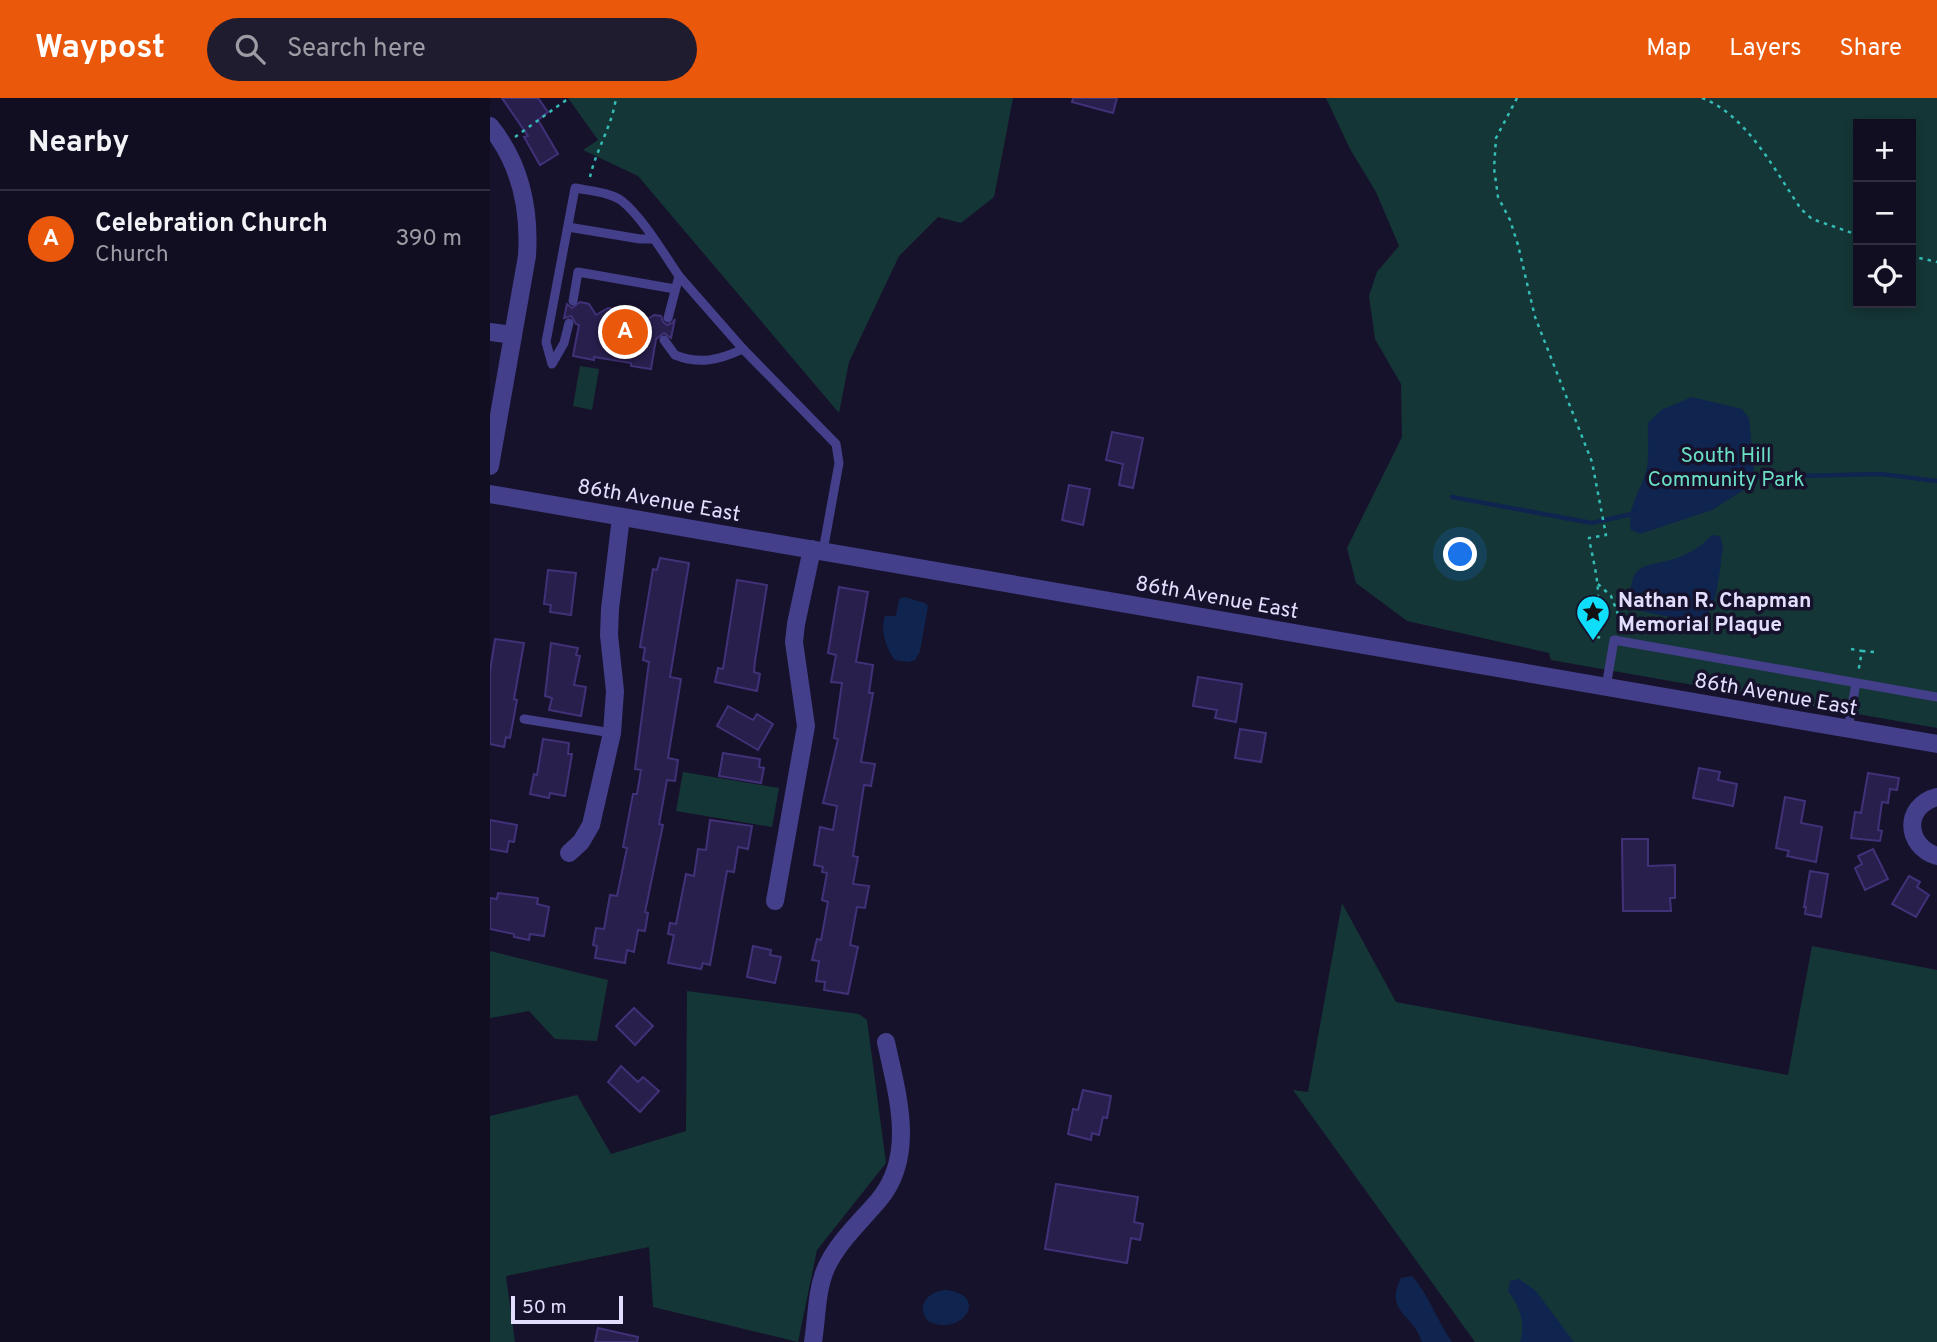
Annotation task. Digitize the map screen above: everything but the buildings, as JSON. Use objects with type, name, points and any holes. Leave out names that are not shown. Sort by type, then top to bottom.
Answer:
[{"type":"street","points":[[490,126],[504,144],[516,169],[528,237],[490,466]]},
{"type":"street","points":[[490,332],[513,335]]},
{"type":"street","name":"86th Avenue East","points":[[490,494],[1937,744]]},
{"type":"street","points":[[569,853],[581,842],[591,825],[611,733],[615,691],[609,635],[610,609],[621,517]]},
{"type":"street","points":[[775,901],[806,726],[794,642],[796,624],[818,550]]},
{"type":"street","points":[[1937,797],[1918,808],[1912,823],[1916,843],[1928,853],[1937,856]]},
{"type":"street","points":[[813,1342],[820,1287],[831,1257],[883,1196],[898,1168],[901,1133],[899,1104],[886,1042]]},
{"type":"lane","points":[[569,323],[564,344],[552,364],[547,342],[575,188],[605,193],[622,201],[679,276],[743,349],[836,444],[839,463],[818,550]]},
{"type":"lane","points":[[568,227],[652,239]]},
{"type":"lane","points":[[560,268],[675,289]]},
{"type":"lane","points":[[573,301],[578,272]]},
{"type":"lane","points":[[668,318],[679,276]]},
{"type":"lane","points":[[664,340],[675,355],[701,362],[743,349]]},
{"type":"lane","points":[[1606,688],[1614,640],[1937,697]]},
{"type":"lane","points":[[1848,729],[1856,683]]},
{"type":"lane","points":[[524,719],[611,733]]},
{"type":"path","points":[[504,144],[569,98]]},
{"type":"path","points":[[589,181],[595,154],[606,134],[616,98]]},
{"type":"path","points":[[1517,98],[1496,138],[1494,168],[1497,197],[1510,220],[1518,245],[1535,317],[1592,462],[1606,535],[1589,538],[1596,576],[1597,604],[1588,621],[1587,631],[1590,636],[1614,640]]},
{"type":"path","points":[[1702,98],[1740,122],[1801,209],[1812,219],[1853,233]]},
{"type":"path","points":[[1916,258],[1937,262]]},
{"type":"path","points":[[1596,582],[1611,596],[1621,622]]},
{"type":"path","points":[[1851,649],[1874,652]]},
{"type":"path","points":[[1856,683],[1862,651]]},
{"type":"green space","points":[[568,98],[1013,98],[994,197],[961,223],[938,217],[899,256],[849,362],[839,413],[638,176],[583,150],[598,140]]},
{"type":"green space","name":"South Hill Community Park","points":[[1326,98],[1937,98],[1937,728],[1551,660],[1549,653],[1407,621],[1356,583],[1347,548],[1402,437],[1401,384],[1375,339],[1369,296],[1377,272],[1399,246],[1376,192],[1350,149]]},
{"type":"green space","points":[[580,366],[599,369],[592,410],[573,406]]},
{"type":"green space","points":[[683,772],[779,788],[772,827],[676,811]]},
{"type":"green space","points":[[1342,903],[1396,1002],[1788,1075],[1812,946],[1937,970],[1937,1342],[1475,1342],[1293,1090],[1308,1092]]},
{"type":"green space","points":[[490,951],[608,980],[597,1041],[555,1039],[529,1011],[490,1018]]},
{"type":"green space","points":[[687,991],[859,1014],[867,1020],[886,1163],[817,1250],[798,1342],[653,1307],[649,1247],[506,1276],[515,1342],[490,1342],[490,1116],[577,1095],[611,1154],[686,1131]]},
{"type":"water","points":[[1692,397],[1742,409],[1749,418],[1754,469],[1747,488],[1712,510],[1640,534],[1631,530],[1630,515],[1647,466],[1648,423],[1661,410]]},
{"type":"water","points":[[1712,535],[1720,536],[1723,546],[1717,588],[1711,608],[1699,623],[1636,610],[1630,603],[1631,589],[1640,569],[1685,555]]},
{"type":"water","points":[[904,597],[928,606],[920,651],[915,660],[909,662],[895,660],[884,633],[885,616],[896,616],[899,599]]},
{"type":"water","points":[[1412,1276],[1452,1342],[1422,1342],[1418,1332],[1398,1306],[1396,1298],[1401,1278]]},
{"type":"water","points":[[1519,1279],[1536,1291],[1574,1342],[1520,1342],[1521,1315],[1508,1291],[1510,1281]]},
{"type":"water","points":[[946,1290],[960,1294],[967,1300],[969,1307],[966,1314],[951,1324],[940,1325],[928,1321],[923,1310],[926,1300],[934,1293]]},
{"type":"waterway","points":[[1746,475],[1762,477],[1881,474],[1937,481]]},
{"type":"waterway","points":[[1452,497],[1592,523],[1636,513]]},
{"type":"place","name":"Celebration Church","points":[[625,332]]},
{"type":"place","name":"Nathan R. Chapman Memorial Plaque","points":[[1593,642]]}]
